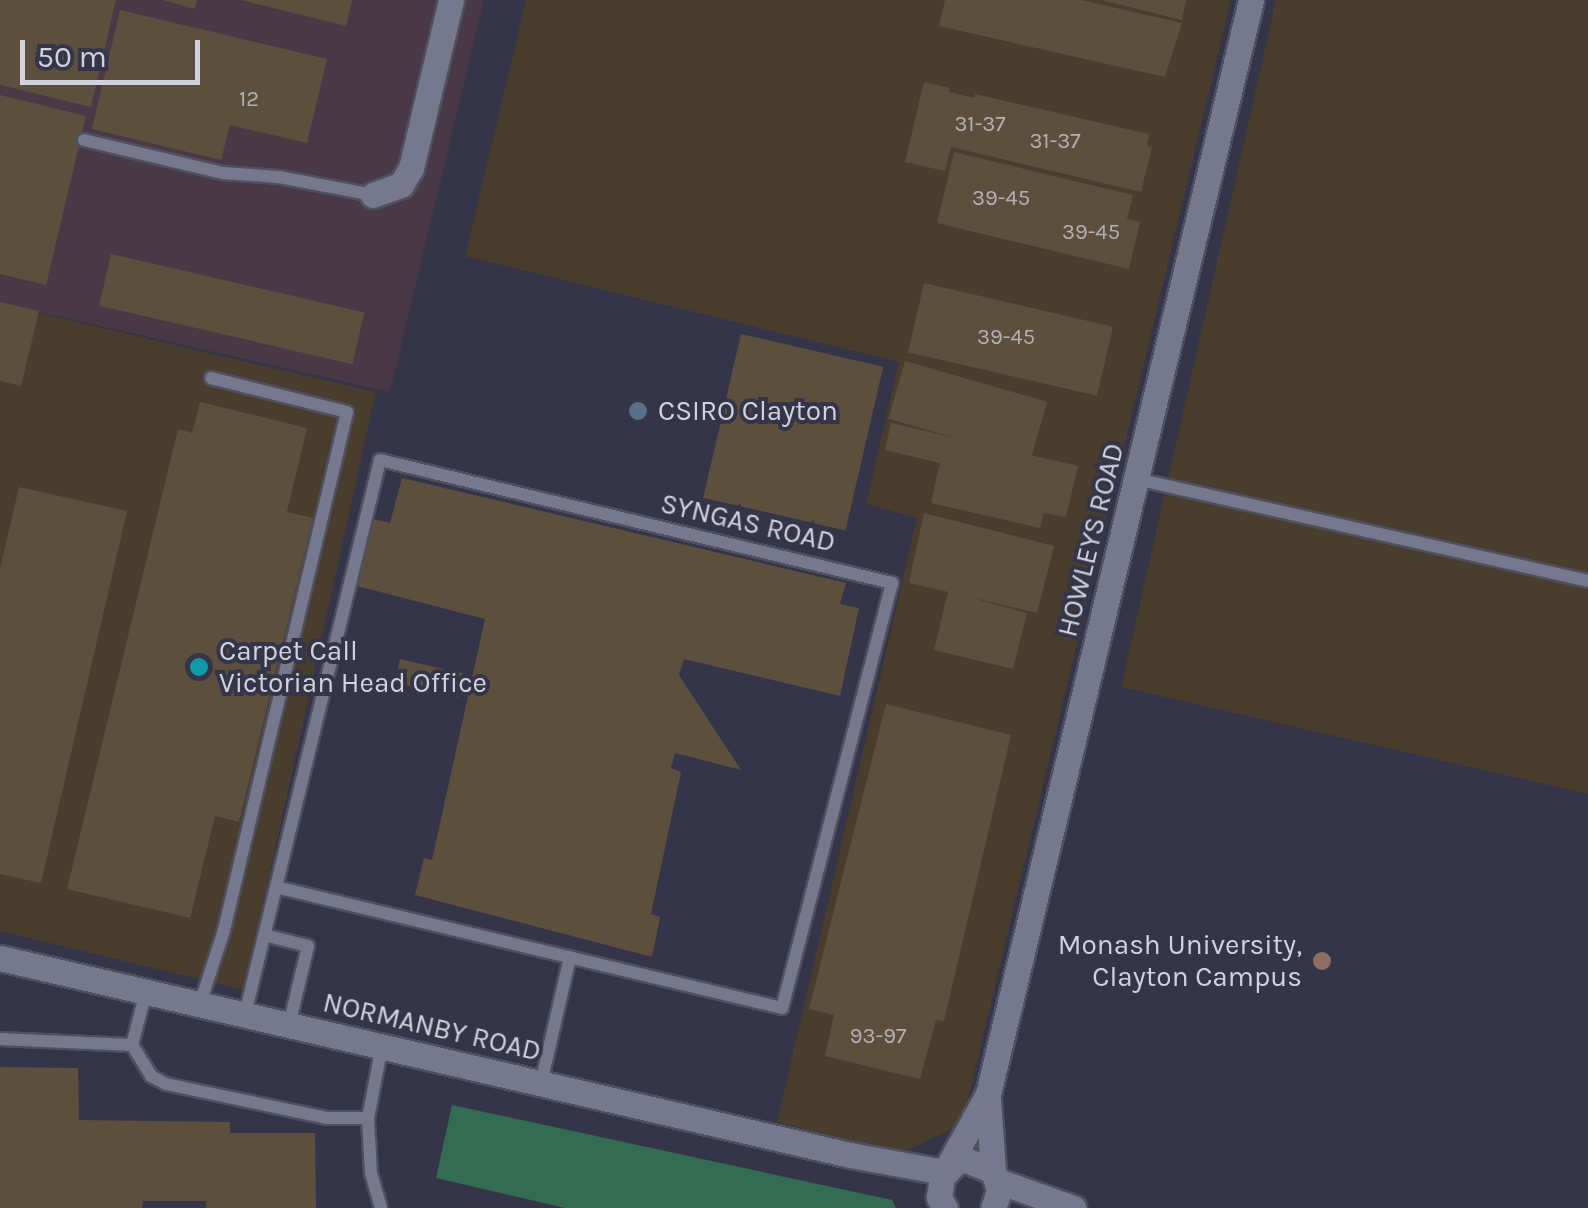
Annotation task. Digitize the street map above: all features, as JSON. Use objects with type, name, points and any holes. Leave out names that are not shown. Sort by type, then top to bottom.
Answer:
[{"type":"street","points":[[373,196],[401,185],[410,168],[451,0]]},
{"type":"street","name":"HOWLEYS ROAD","points":[[944,1193],[988,1094],[1250,1]]},
{"type":"street","name":"NORMANBY ROAD","points":[[0,958],[850,1156],[944,1193]]},
{"type":"street","name":"HOWLEYS ROAD","points":[[988,1094],[995,1176],[1000,1192],[993,1208]]},
{"type":"street","points":[[944,1193],[966,1160],[1069,1208]]},
{"type":"lane","points":[[84,140],[223,174],[279,177],[373,196]]},
{"type":"lane","points":[[200,1004],[224,930],[347,412],[211,378]]},
{"type":"lane","name":"SYNGAS ROAD","points":[[245,1014],[380,460],[892,583],[782,1008],[276,887]]},
{"type":"lane","points":[[1136,479],[1588,581]]},
{"type":"lane","points":[[264,935],[308,946],[289,1025]]},
{"type":"lane","points":[[541,1083],[570,958]]},
{"type":"lane","points":[[146,992],[132,1046],[152,1076],[166,1084],[327,1118],[368,1118]]},
{"type":"lane","points":[[0,1039],[132,1046]]},
{"type":"lane","points":[[382,1046],[368,1118],[371,1174],[382,1208]]},
{"type":"shaded area","points":[[0,0],[484,0],[390,392],[0,303]]},
{"type":"shaded area","points":[[526,0],[1231,0],[962,1124],[900,1154],[777,1122],[917,518],[866,504],[899,362],[465,256]]},
{"type":"shaded area","points":[[1276,0],[1588,0],[1588,794],[1121,687]]},
{"type":"shaded area","points":[[0,304],[376,392],[244,990],[0,931]]},
{"type":"green space","points":[[452,1105],[892,1200],[896,1208],[565,1208],[436,1178]]},
{"type":"building","points":[[0,0],[116,0],[91,107],[0,85]]},
{"type":"building","points":[[163,0],[197,0],[195,9]]},
{"type":"building","points":[[241,0],[352,0],[346,26]]},
{"type":"building","points":[[945,0],[1081,0],[1182,23],[1165,77],[939,26]]},
{"type":"building","points":[[1101,0],[1186,0],[1182,20]]},
{"type":"building","points":[[120,10],[327,59],[307,143],[230,125],[221,160],[92,129]]},
{"type":"building","points":[[924,82],[950,88],[949,92],[975,98],[975,94],[1149,134],[1147,146],[1152,147],[1141,192],[951,147],[945,171],[905,162]]},
{"type":"building","points":[[0,95],[86,116],[46,285],[0,274]]},
{"type":"building","points":[[954,152],[1133,195],[1127,219],[1140,222],[1129,269],[937,223]]},
{"type":"building","points":[[111,254],[364,312],[352,364],[99,306]]},
{"type":"building","points":[[924,283],[1113,327],[1097,396],[908,352]]},
{"type":"building","points":[[0,302],[39,311],[21,386],[0,381]]},
{"type":"building","points":[[741,334],[883,367],[845,531],[703,498]]},
{"type":"building","points":[[905,361],[1047,402],[1031,459],[888,419]]},
{"type":"building","name":"Carpet Call Victorian Head Office","points":[[200,402],[307,428],[287,512],[313,518],[239,822],[215,816],[190,918],[67,889],[178,429],[192,433]]},
{"type":"building","points":[[891,423],[1078,466],[1066,517],[1044,513],[1040,528],[931,503],[940,463],[885,450]]},
{"type":"building","points":[[402,478],[846,583],[840,604],[859,608],[840,696],[684,659],[679,675],[741,770],[675,753],[671,768],[681,772],[651,914],[660,917],[652,957],[415,895],[424,858],[432,860],[485,619],[357,586],[373,519],[390,523]]},
{"type":"building","points":[[19,487],[127,511],[41,883],[0,874],[0,569]]},
{"type":"building","points":[[924,513],[1054,546],[1037,613],[965,596],[1027,613],[1013,669],[934,650],[948,592],[909,583]]},
{"type":"building","points":[[400,659],[463,674],[458,697],[395,682]]},
{"type":"building","points":[[886,704],[1011,735],[944,1021],[936,1020],[920,1079],[825,1056],[834,1015],[809,1009]]},
{"type":"building","points":[[0,1067],[78,1068],[79,1120],[230,1122],[230,1133],[315,1133],[316,1208],[206,1208],[206,1201],[143,1201],[142,1208],[0,1208]]},
{"type":"place","name":"CSIRO Clayton","points":[[638,411]]},
{"type":"place","name":"Carpet Call Victorian Head Office","points":[[199,667]]},
{"type":"place","name":"Monash University, Clayton Campus","points":[[1322,961]]}]
